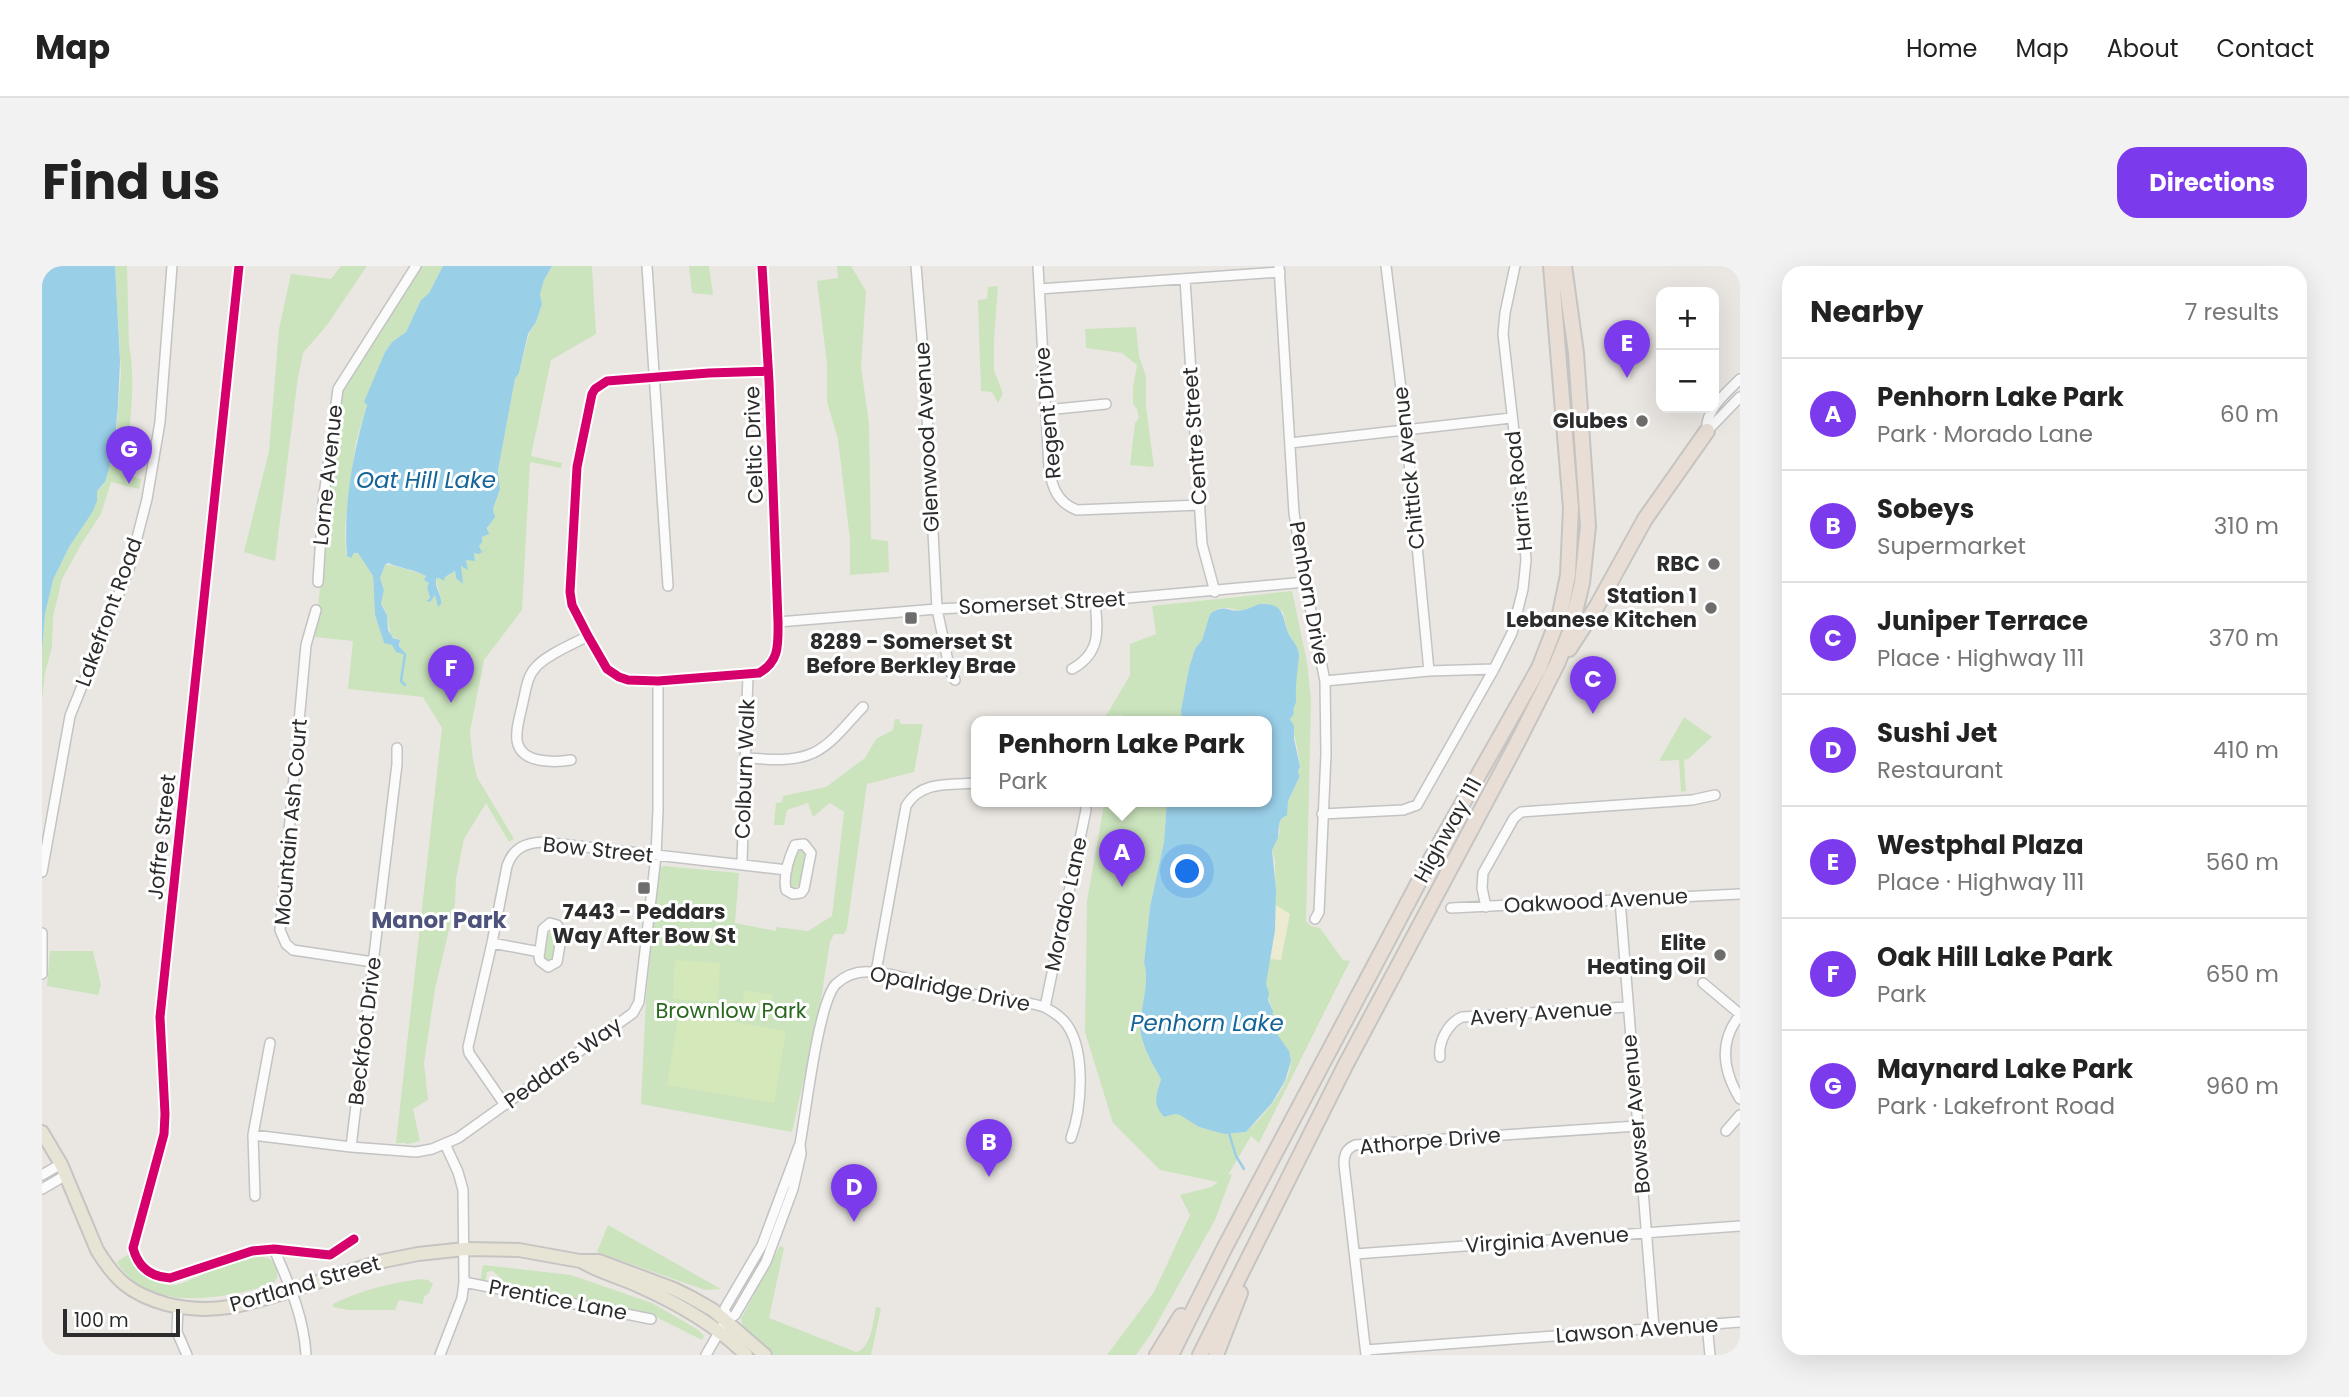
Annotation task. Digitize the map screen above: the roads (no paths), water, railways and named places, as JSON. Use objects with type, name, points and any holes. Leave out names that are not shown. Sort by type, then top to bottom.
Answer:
[{"type":"highway","name":"Highway 111","points":[[1171,1355],[1225,1247],[1432,859],[1539,668],[1560,614],[1569,564],[1572,508],[1551,266]]},
{"type":"highway","name":"Highway 111","points":[[1200,1355],[1277,1200],[1557,664],[1570,632],[1582,583],[1588,526],[1576,354],[1564,266]]},
{"type":"highway","points":[[1570,266],[1576,354]]},
{"type":"highway","points":[[1557,664],[1597,606],[1652,507],[1707,431]]},
{"type":"highway","points":[[1216,1355],[1277,1200]]},
{"type":"highway","points":[[1157,1355],[1225,1247]]},
{"type":"main road","name":"Portland Street","points":[[42,1132],[64,1170],[97,1250],[113,1274],[138,1294],[178,1307],[207,1311],[225,1309],[383,1261],[434,1251],[519,1250],[580,1261],[595,1270],[639,1286],[704,1320],[723,1326],[765,1355]]},
{"type":"main road","name":"Portland Street","points":[[723,1326],[746,1355]]},
{"type":"street","name":"Lakefront Road","points":[[42,872],[70,716],[129,569],[147,499],[160,422],[172,266]]},
{"type":"street","name":"Joffre Street","points":[[239,266],[160,1017],[165,1114],[163,1134],[134,1248],[135,1256],[145,1270],[153,1275],[170,1278],[252,1251],[274,1249],[330,1255],[354,1239]]},
{"type":"street","name":"Lorne Avenue","points":[[318,582],[323,503],[338,389],[416,266]]},
{"type":"street","points":[[647,266],[668,586]]},
{"type":"street","name":"Celtic Drive","points":[[748,674],[759,673],[777,656],[778,622],[762,266]]},
{"type":"street","name":"Glenwood Avenue","points":[[916,266],[925,376],[937,609],[950,671],[955,680]]},
{"type":"street","name":"Regent Drive","points":[[1038,266],[1051,478],[1056,494],[1067,506],[1077,510],[1200,505]]},
{"type":"street","name":"Chittick Avenue","points":[[1386,266],[1406,430],[1429,671]]},
{"type":"street","name":"Harris Road","points":[[1322,814],[1403,810],[1417,805],[1512,633],[1519,612],[1525,576],[1521,494],[1503,334],[1515,266]]},
{"type":"street","points":[[1039,289],[1185,279],[1279,269]]},
{"type":"street","name":"Penhorn Drive","points":[[1279,269],[1294,513],[1325,681],[1326,754],[1319,912],[1315,919]]},
{"type":"street","name":"Centre Street","points":[[1185,279],[1202,544],[1215,592]]},
{"type":"street","points":[[748,674],[657,681],[628,680],[612,673],[572,605],[570,592],[577,467],[589,401],[595,389],[607,382],[768,371]]},
{"type":"street","points":[[1707,431],[1708,419],[1740,379]]},
{"type":"street","points":[[1707,431],[1740,398],[1729,390]]},
{"type":"street","points":[[1046,410],[1106,404]]},
{"type":"street","points":[[1290,443],[1511,418]]},
{"type":"street","name":"Somerset Street","points":[[778,622],[1215,592],[1305,582]]},
{"type":"street","points":[[1072,669],[1092,653],[1095,646],[1095,601]]},
{"type":"street","name":"Mountain Ash Court","points":[[316,610],[306,645],[280,930],[286,944],[293,950],[373,962]]},
{"type":"street","points":[[571,760],[550,762],[522,754],[517,741],[518,728],[528,681],[535,667],[588,636]]},
{"type":"street","points":[[1325,681],[1429,671],[1494,669]]},
{"type":"street","name":"Colburn Walk","points":[[742,863],[748,674]]},
{"type":"street","name":"Peddars Way","points":[[253,1135],[416,1152],[445,1144],[505,1105],[632,1013],[639,1002],[656,856],[657,681]]},
{"type":"street","points":[[746,758],[806,757],[821,749],[863,708]]},
{"type":"street","name":"Beckfoot Drive","points":[[351,1147],[397,748]]},
{"type":"street","points":[[876,972],[906,806],[914,794],[924,787],[971,783]]},
{"type":"street","points":[[1486,907],[1482,888],[1483,873],[1514,818],[1521,812],[1692,800],[1715,795]]},
{"type":"street","name":"Morado Lane","points":[[1045,1007],[1086,807]]},
{"type":"street","name":"Bow Street","points":[[505,1105],[469,1053],[468,1047],[507,866],[517,849],[526,844],[543,842],[787,870]]},
{"type":"street","points":[[804,844],[811,853],[801,893],[793,894],[786,890],[787,870],[793,849],[796,845],[804,844]]},
{"type":"street","name":"Oakwood Avenue","points":[[1451,908],[1740,894]]},
{"type":"street","name":"Bowser Avenue","points":[[1620,900],[1654,1328]]},
{"type":"street","points":[[42,933],[42,974]]},
{"type":"street","points":[[492,943],[540,952]]},
{"type":"street","name":"Opalridge Drive","points":[[706,1355],[723,1326],[735,1315],[766,1262],[793,1189],[801,1154],[800,1144],[816,1045],[827,999],[834,986],[846,977],[861,972],[876,972],[954,991],[1045,1007],[1068,1026],[1079,1053],[1076,1124],[1071,1138]]},
{"type":"street","points":[[1703,983],[1740,1014],[1729,1031],[1724,1056],[1726,1072],[1740,1099]]},
{"type":"street","name":"Avery Avenue","points":[[1440,1057],[1439,1048],[1448,1029],[1462,1017],[1627,1007]]},
{"type":"street","points":[[255,1196],[253,1135],[270,1043]]},
{"type":"street","points":[[1726,1131],[1740,1115]]},
{"type":"street","name":"Athorpe Drive","points":[[1366,1352],[1344,1158],[1350,1147],[1637,1126]]},
{"type":"street","points":[[440,1355],[462,1298],[465,1249],[463,1190],[445,1144]]},
{"type":"street","points":[[42,1175],[64,1170]]},
{"type":"street","points":[[42,1189],[64,1170]]},
{"type":"street","name":"Virginia Avenue","points":[[1355,1254],[1740,1226]]},
{"type":"street","points":[[274,1249],[292,1290],[305,1330],[306,1355]]},
{"type":"street","name":"Prentice Lane","points":[[464,1282],[651,1319]]},
{"type":"street","points":[[178,1307],[177,1332],[187,1355]]},
{"type":"street","name":"Lawson Avenue","points":[[1366,1352],[1740,1322]]},
{"type":"street","points":[[1707,1324],[1710,1355]]},
{"type":"water","points":[[42,266],[115,266],[120,361],[114,452],[105,482],[97,491],[93,511],[69,547],[53,580],[45,614],[42,651]]},
{"type":"water","name":"Oat Hill Lake","points":[[443,266],[552,266],[544,280],[540,294],[542,304],[536,322],[528,334],[519,373],[515,379],[498,470],[500,489],[493,509],[495,517],[487,528],[489,534],[482,537],[479,546],[482,552],[495,545],[479,554],[474,553],[475,561],[466,560],[468,570],[461,566],[463,584],[456,578],[455,571],[445,577],[444,581],[436,579],[441,601],[438,607],[435,595],[430,602],[426,601],[430,598],[427,587],[429,583],[424,580],[426,576],[422,574],[388,563],[380,578],[384,590],[381,604],[387,615],[388,630],[393,638],[400,640],[399,646],[405,653],[403,654],[396,652],[392,645],[384,643],[375,615],[373,576],[358,553],[354,553],[351,558],[347,556],[346,518],[353,461],[367,405],[364,402],[385,352],[392,342],[406,332],[421,300],[429,293]]},
{"type":"water","name":"Penhorn Lake","points":[[1259,604],[1277,607],[1299,655],[1296,700],[1294,714],[1290,719],[1294,726],[1300,776],[1288,801],[1287,815],[1279,824],[1278,838],[1272,850],[1276,890],[1275,930],[1266,984],[1273,1011],[1272,1027],[1289,1051],[1291,1061],[1285,1081],[1272,1103],[1246,1132],[1224,1134],[1199,1127],[1180,1115],[1164,1117],[1157,1107],[1156,1098],[1161,1079],[1147,1053],[1140,1031],[1146,985],[1144,963],[1150,907],[1164,842],[1167,807],[1272,807],[1272,716],[1182,716],[1189,668],[1210,614],[1220,609],[1247,609]]},
{"type":"waterway","points":[[405,654],[401,681],[405,685]]},
{"type":"waterway","points":[[1228,1130],[1236,1156],[1244,1169]]},
{"type":"place","name":"Westphal Plaza","points":[[1627,378]]},
{"type":"place","name":"Glubes","points":[[1642,421]]},
{"type":"place","name":"Maynard Lake Park","points":[[129,484]]},
{"type":"place","name":"RBC","points":[[1714,564]]},
{"type":"place","name":"Station 1 Lebanese Kitchen","points":[[1711,608]]},
{"type":"place","name":"8289 - Somerset St Before Berkley Brae","points":[[911,618]]},
{"type":"place","name":"Oak Hill Lake Park","points":[[451,703]]},
{"type":"place","name":"Juniper Terrace","points":[[1593,714]]},
{"type":"place","name":"Penhorn Lake Park","points":[[1122,887]]},
{"type":"place","name":"7443 - Peddars Way After Bow St","points":[[644,888]]},
{"type":"place","name":"Elite Heating Oil","points":[[1720,955]]},
{"type":"place","name":"Sobeys","points":[[989,1177]]},
{"type":"place","name":"Sushi Jet","points":[[854,1222]]},
{"type":"district","name":"Manor Park","points":[[439,920]]},
{"type":"park label","name":"Brownlow Park","points":[[731,1011]]}]
